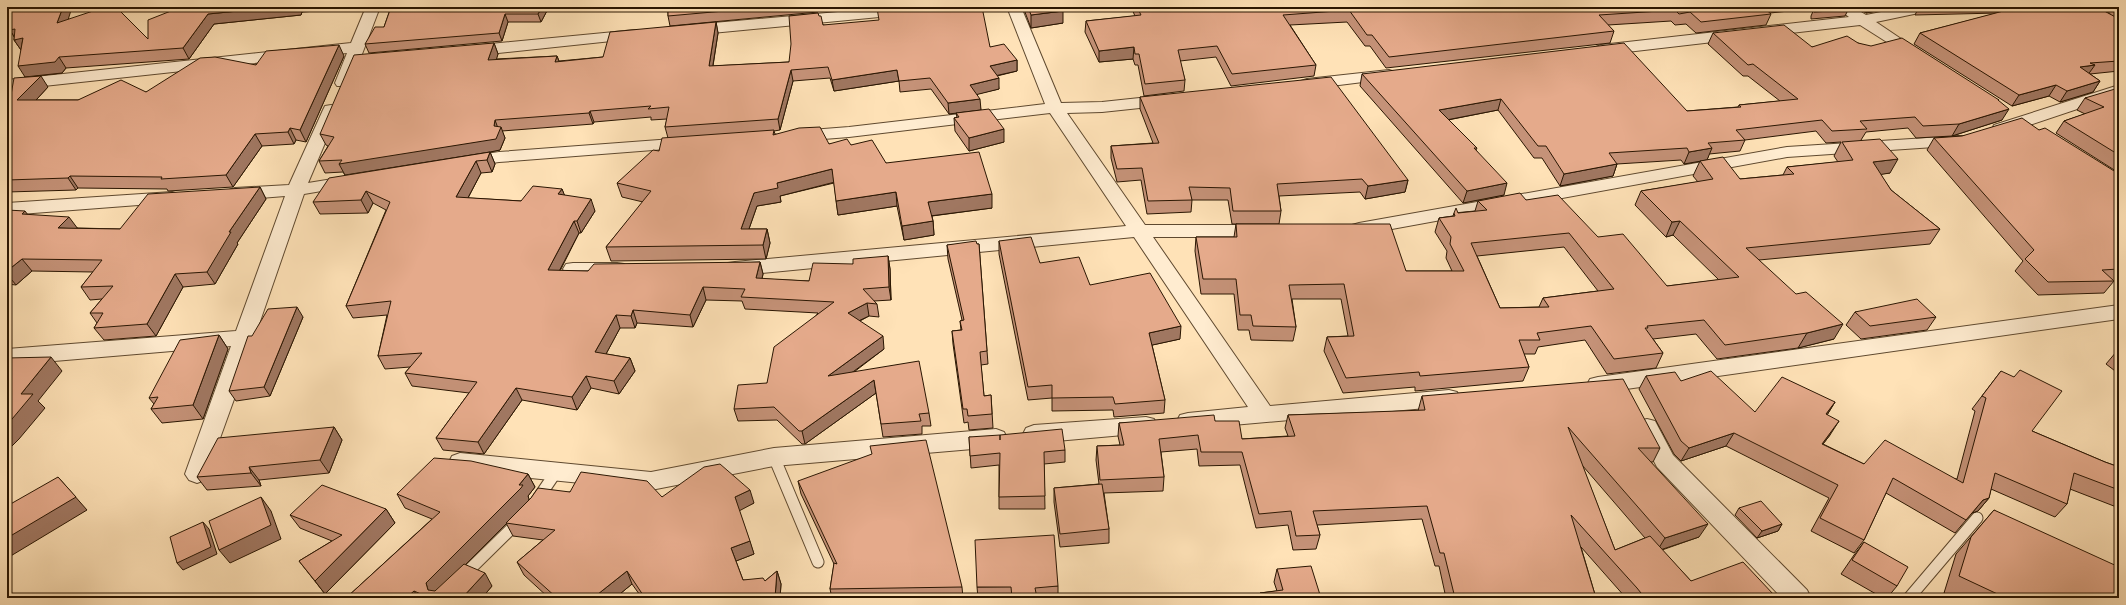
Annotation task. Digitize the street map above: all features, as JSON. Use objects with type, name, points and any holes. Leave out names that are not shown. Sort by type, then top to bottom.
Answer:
[{"type":"street","points":[[198,474],[296,190],[359,56],[373,7]]},
{"type":"street","points":[[679,31],[942,7]]},
{"type":"street","points":[[1014,7],[1055,108],[1264,414]]},
{"type":"street","points":[[1842,7],[1929,63]]},
{"type":"street","points":[[1586,52],[1863,20],[1928,7]]},
{"type":"street","points":[[456,52],[647,34]]},
{"type":"street","points":[[7,85],[359,56]]},
{"type":"street","points":[[1292,86],[1403,73]]},
{"type":"street","points":[[1345,232],[1787,152],[1954,142],[2022,122],[2119,90]]},
{"type":"street","points":[[786,136],[850,132],[1055,108],[1102,107],[1181,98]]},
{"type":"street","points":[[2002,109],[2042,134]]},
{"type":"street","points":[[452,164],[499,157],[698,143]]},
{"type":"street","points":[[218,195],[296,190],[367,178]]},
{"type":"street","points":[[7,209],[187,197]]},
{"type":"street","points":[[720,268],[759,268],[1139,231],[1282,231]]},
{"type":"street","points":[[573,269],[635,269]]},
{"type":"street","points":[[1576,387],[1631,398],[2119,312]]},
{"type":"street","points":[[7,357],[246,338]]},
{"type":"street","points":[[442,460],[652,480],[774,457],[1467,396]]},
{"type":"street","points":[[1631,398],[1665,461],[1798,598]]},
{"type":"lane","points":[[774,457],[818,562]]},
{"type":"lane","points":[[452,587],[533,506],[556,472]]},
{"type":"lane","points":[[1909,598],[1977,518]]},
{"type":"building","points":[[7,7],[63,7],[57,23],[105,7],[116,7],[148,39],[148,20],[181,7],[278,7],[208,14],[183,48],[59,57],[55,62],[18,66],[23,38],[14,40],[15,29],[9,30],[7,23]]},
{"type":"building","points":[[391,7],[542,7],[538,14],[505,14],[499,33],[365,44],[375,27],[384,27]]},
{"type":"building","points":[[668,7],[769,7],[668,16]]},
{"type":"building","points":[[982,7],[990,47],[1004,44],[1017,60],[990,66],[999,78],[970,85],[980,99],[948,103],[930,78],[899,81],[897,70],[832,80],[828,67],[791,70],[778,119],[665,127],[669,107],[648,109],[651,106],[590,111],[589,113],[495,120],[494,126],[501,127],[496,139],[339,164],[342,160],[319,161],[334,137],[320,134],[354,55],[494,43],[488,60],[557,56],[555,62],[603,57],[610,32],[716,22],[709,66],[789,62],[791,44],[789,16],[818,13],[819,16],[821,16],[823,25],[879,20],[877,8]]},
{"type":"building","points":[[1028,7],[1061,7],[1063,11],[1031,15]]},
{"type":"building","points":[[1137,7],[1763,7],[1771,14],[1701,22],[1690,12],[1679,14],[1675,10],[1599,15],[1614,31],[1389,57],[1372,35],[1367,35],[1349,10],[1283,15],[1316,65],[1232,74],[1217,46],[1178,50],[1185,80],[1145,84],[1139,54],[1135,54],[1134,47],[1099,51],[1086,21],[1141,15]]},
{"type":"building","points":[[1820,7],[1846,7],[1848,10],[1814,12],[1814,9]]},
{"type":"building","points":[[2011,7],[2097,7],[2119,19],[2119,61],[2090,63],[2095,65],[2080,67],[2100,81],[2067,91],[2056,85],[2019,95],[1920,33],[2011,9]]},
{"type":"building","points":[[1784,25],[1812,47],[1847,36],[1858,43],[1871,46],[1902,38],[1999,100],[2009,109],[1959,124],[1923,126],[1915,117],[1860,121],[1867,129],[1832,131],[1822,120],[1736,130],[1745,140],[1708,143],[1712,148],[1689,152],[1687,148],[1609,153],[1617,164],[1564,174],[1546,146],[1538,146],[1501,99],[1439,110],[1477,148],[1474,148],[1507,183],[1467,191],[1362,74],[1624,43],[1687,111],[1741,107],[1739,105],[1798,99],[1753,64],[1748,65],[1713,33]]},
{"type":"building","points":[[339,45],[300,130],[290,128],[288,132],[255,134],[226,175],[161,179],[162,177],[70,176],[68,178],[7,180],[7,96],[11,95],[14,78],[41,76],[17,100],[78,100],[121,80],[146,92],[200,58],[215,57],[256,65],[266,51]]},
{"type":"building","points":[[1331,77],[1408,180],[1368,186],[1362,179],[1277,184],[1281,211],[1233,211],[1230,188],[1189,187],[1192,200],[1148,201],[1142,168],[1117,169],[1111,146],[1159,143],[1140,97]]},
{"type":"building","points":[[2115,89],[2119,92],[2119,155],[2064,121],[2104,107],[2085,98]]},
{"type":"building","points":[[989,109],[1004,129],[969,138],[954,118],[959,117],[956,113]]},
{"type":"building","points":[[2022,118],[2039,130],[2045,128],[2119,174],[2119,269],[2102,270],[2114,281],[2048,282],[2025,259],[2034,250],[1934,138],[1962,136]]},
{"type":"building","points":[[820,127],[829,144],[847,139],[851,145],[872,140],[886,163],[979,152],[992,194],[928,202],[933,221],[902,226],[896,192],[836,201],[832,169],[777,183],[778,188],[754,193],[741,229],[767,229],[763,245],[606,247],[651,191],[617,183],[653,150],[659,151],[662,138],[774,130],[773,135],[799,128]]},
{"type":"building","points":[[1880,139],[1898,159],[1873,162],[1891,190],[1940,229],[1746,248],[1796,294],[1806,292],[1843,324],[1807,333],[1725,345],[1704,320],[1647,326],[1648,328],[1645,328],[1663,353],[1614,359],[1591,326],[1537,333],[1540,340],[1519,340],[1529,367],[1420,376],[1419,372],[1346,378],[1327,337],[1354,336],[1344,284],[1289,285],[1296,327],[1253,326],[1251,315],[1240,315],[1236,279],[1203,279],[1196,237],[1237,237],[1236,224],[1390,224],[1406,271],[1464,271],[1450,244],[1451,237],[1439,218],[1455,216],[1454,213],[1456,208],[1458,213],[1487,210],[1478,201],[1520,193],[1526,200],[1558,195],[1598,237],[1623,234],[1667,286],[1739,277],[1680,221],[1672,222],[1641,191],[1713,179],[1700,161],[1723,157],[1740,179],[1794,174],[1787,167],[1853,160],[1842,142]],"holes":[[[1569,233],[1614,289],[1543,298],[1549,307],[1500,308],[1471,243]]]},
{"type":"building","points":[[490,152],[487,160],[476,161],[456,197],[521,201],[533,186],[562,189],[558,194],[591,199],[577,221],[574,221],[548,270],[588,271],[594,264],[760,262],[756,278],[809,281],[813,263],[853,264],[853,259],[888,256],[889,287],[863,289],[877,304],[867,303],[848,313],[883,336],[828,376],[919,361],[929,413],[919,414],[921,421],[881,424],[874,380],[802,431],[799,431],[774,407],[734,409],[738,385],[767,383],[774,347],[834,302],[741,297],[745,289],[703,287],[690,315],[633,310],[631,316],[616,315],[595,352],[630,358],[614,381],[586,376],[572,397],[516,388],[478,442],[436,438],[477,382],[405,373],[422,353],[378,356],[391,301],[346,306],[390,202],[366,191],[361,200],[313,202],[329,178]]},
{"type":"building","points":[[260,187],[229,232],[231,232],[207,272],[175,274],[147,324],[94,328],[103,313],[90,313],[113,286],[81,287],[102,260],[22,259],[7,271],[7,210],[25,211],[22,214],[69,217],[58,228],[120,229],[148,194]]},
{"type":"building","points":[[1031,237],[1040,263],[1079,257],[1090,285],[1150,273],[1181,326],[1149,333],[1165,400],[1115,404],[1113,397],[1052,398],[1052,385],[1028,387],[999,241]]},
{"type":"building","points":[[976,241],[977,244],[979,244],[987,351],[980,352],[984,396],[991,395],[992,414],[968,416],[967,409],[963,409],[952,331],[962,330],[960,321],[964,320],[947,245]]},
{"type":"building","points":[[1917,299],[1936,317],[1870,326],[1855,312]]},
{"type":"building","points":[[297,307],[264,387],[229,391],[248,336],[252,336],[268,309]]},
{"type":"building","points":[[219,335],[193,405],[151,409],[158,397],[149,398],[180,340]]},
{"type":"building","points":[[51,357],[21,394],[33,394],[7,425],[7,358]]},
{"type":"building","points":[[2020,370],[2062,391],[2032,431],[2119,467],[2119,490],[2074,473],[2067,504],[1995,473],[1989,498],[1983,500],[1966,520],[1893,478],[1864,540],[1820,518],[1838,485],[1734,433],[1689,448],[1681,441],[1646,376],[1675,372],[1681,381],[1711,371],[1755,412],[1782,377],[1835,402],[1826,414],[1839,421],[1822,444],[1864,464],[1885,440],[1963,483],[1986,398],[1982,396],[2001,371],[2014,377]]},
{"type":"building","points":[[1623,379],[1660,448],[1638,448],[1708,524],[1665,538],[1568,427],[1615,550],[1650,536],[1691,581],[1743,562],[1774,595],[1765,598],[1645,598],[1571,515],[1596,598],[1455,598],[1444,553],[1440,553],[1427,506],[1313,511],[1320,535],[1296,536],[1291,511],[1259,514],[1242,452],[1201,452],[1198,435],[1159,439],[1164,477],[1100,480],[1097,446],[1124,445],[1119,423],[1214,415],[1215,421],[1239,421],[1242,439],[1295,436],[1288,415],[1425,410],[1422,396]]},
{"type":"building","points":[[334,427],[320,460],[249,467],[251,473],[197,477],[218,438]]},
{"type":"building","points":[[1062,429],[1065,450],[1044,452],[1045,496],[999,497],[1000,453],[970,456],[969,437]]},
{"type":"building","points":[[926,440],[962,587],[830,589],[834,563],[837,564],[798,481],[872,454],[870,446]]},
{"type":"building","points":[[434,458],[471,461],[528,474],[519,485],[523,485],[521,488],[426,583],[428,590],[435,591],[464,564],[485,573],[462,598],[430,598],[414,591],[406,598],[346,598],[440,512],[397,494]]},
{"type":"building","points":[[720,464],[750,490],[735,497],[750,541],[731,548],[743,580],[763,578],[765,581],[777,571],[775,598],[645,598],[627,571],[593,598],[557,598],[517,562],[555,530],[506,523],[531,498],[538,488],[570,492],[581,472],[647,481],[662,497],[704,467]]},
{"type":"building","points":[[58,477],[76,497],[7,538],[7,506]]},
{"type":"building","points":[[1102,484],[1109,529],[1060,534],[1054,488]]},
{"type":"building","points":[[322,485],[386,509],[315,581],[299,561],[342,535],[290,515]]},
{"type":"building","points":[[261,497],[271,525],[219,550],[209,521]]},
{"type":"building","points":[[1761,501],[1782,524],[1762,531],[1739,508]]},
{"type":"building","points":[[1994,510],[2119,567],[2119,598],[2006,598],[1959,576],[1971,537]]},
{"type":"building","points":[[203,522],[211,547],[177,563],[170,537]]},
{"type":"building","points":[[1054,535],[1058,586],[1035,588],[1037,598],[1012,598],[1011,587],[977,587],[975,540]]},
{"type":"building","points":[[1864,542],[1908,567],[1897,586],[1852,560]]},
{"type":"building","points":[[1311,566],[1321,598],[1262,598],[1260,593],[1283,590],[1277,569]]}]
